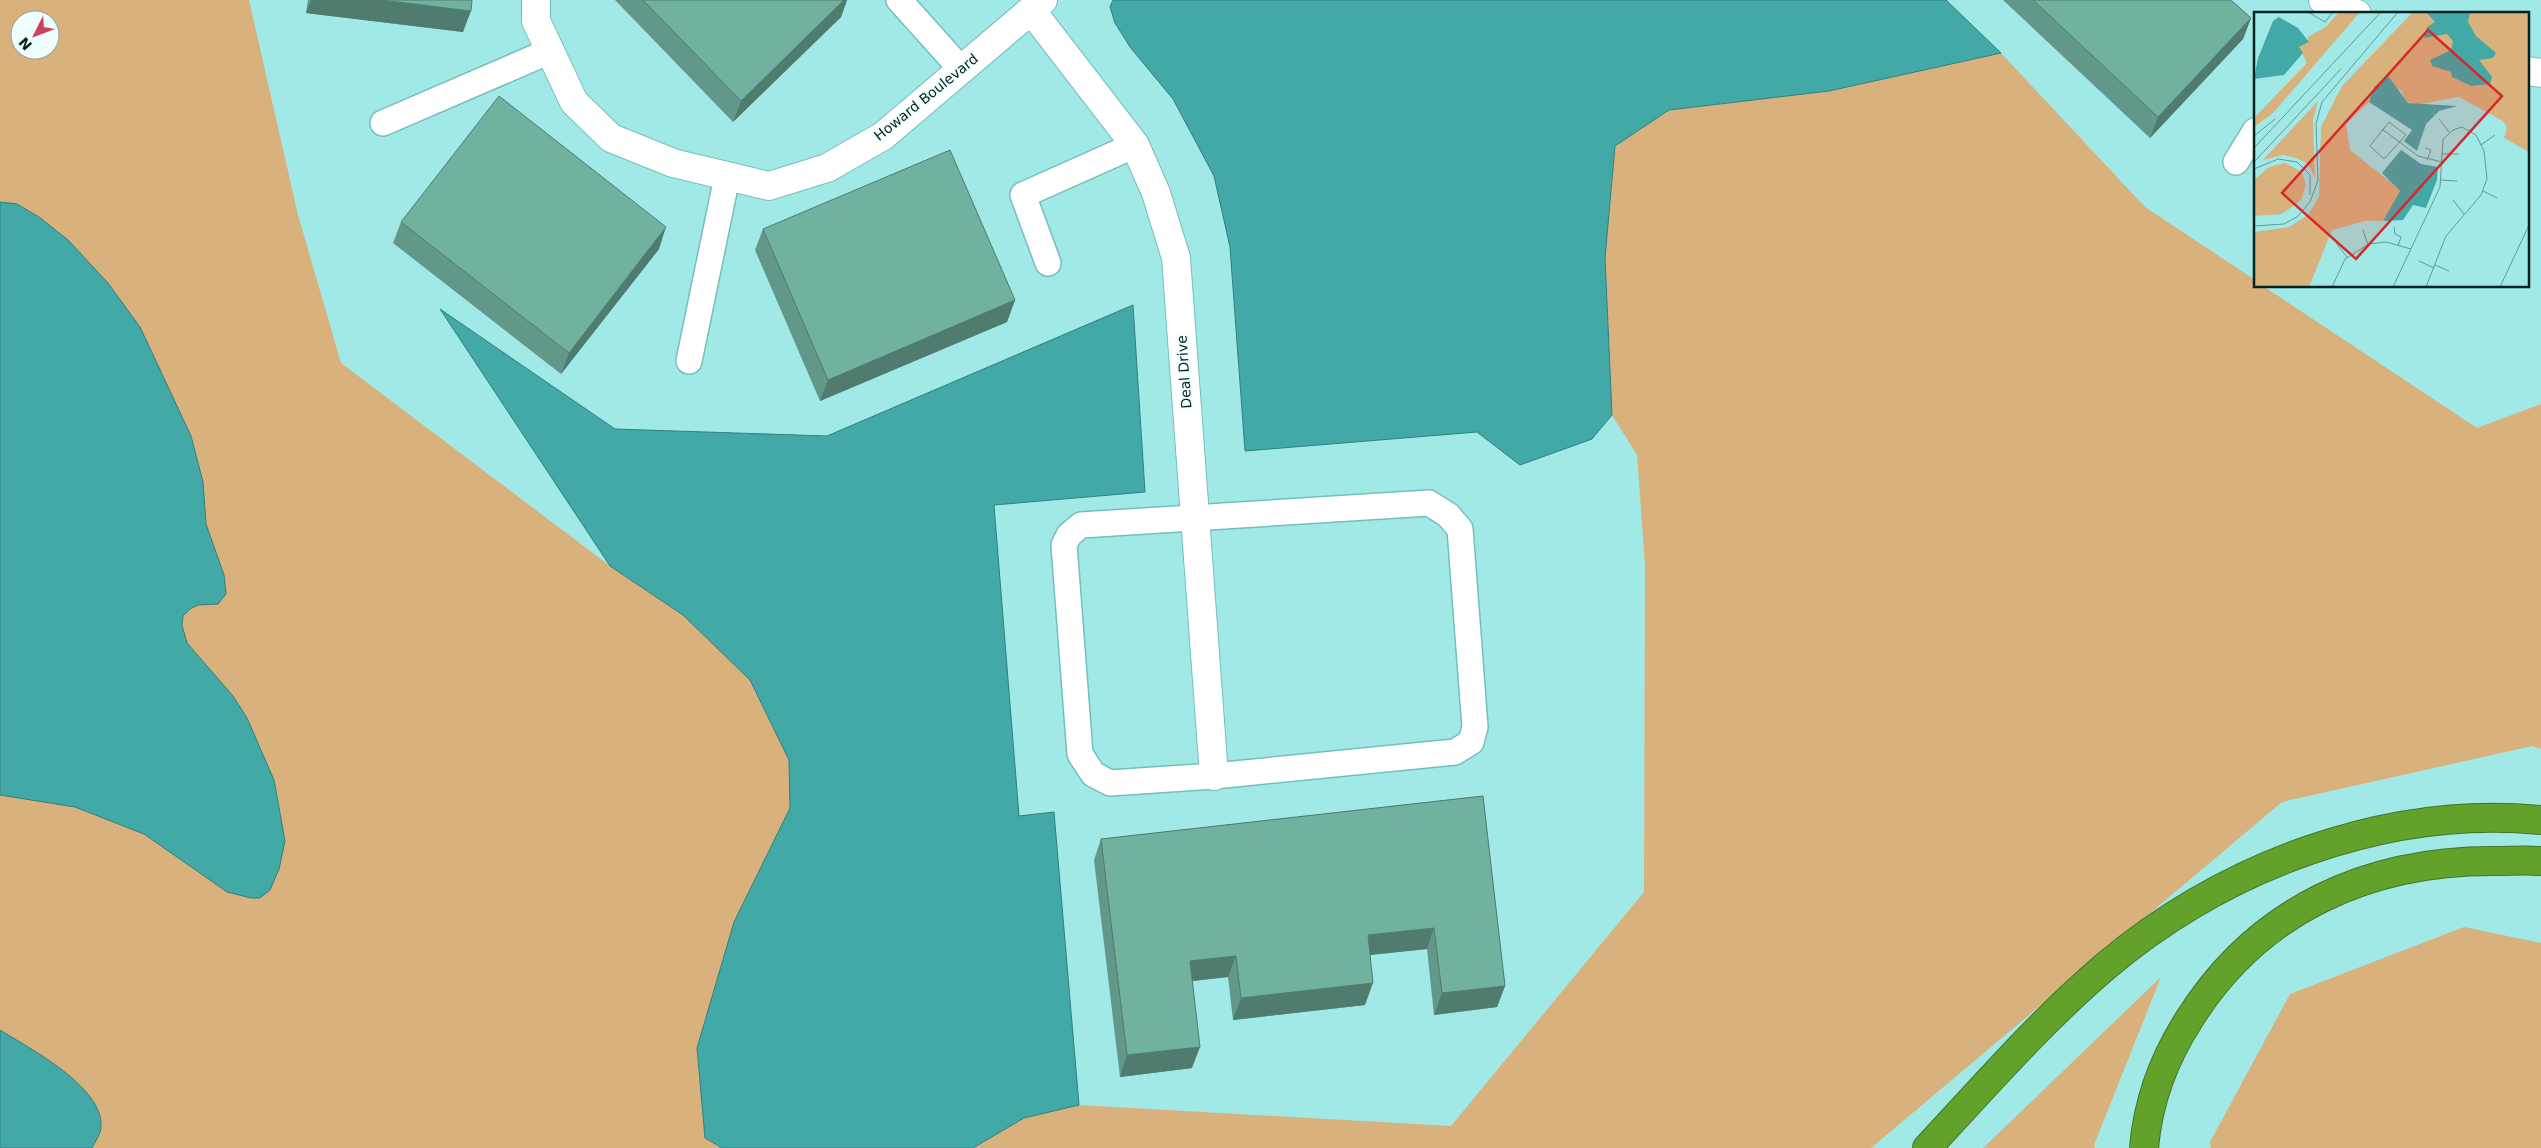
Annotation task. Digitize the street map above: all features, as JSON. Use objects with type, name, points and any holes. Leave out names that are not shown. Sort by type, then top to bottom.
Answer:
[{"type":"highway","points":[[1927,1148],[2071,997],[2108,964],[2149,933],[2248,874],[2299,853],[2349,837],[2466,820],[2541,820]]},
{"type":"highway","points":[[2144,1148],[2146,1124],[2156,1082],[2174,1043],[2202,1000],[2234,960],[2272,926],[2316,899],[2364,880],[2416,866],[2474,861],[2541,861]]},
{"type":"street","name":"Howard Boulevard","points":[[536,0],[536,21],[574,102],[611,138],[673,163],[769,186],[827,168],[883,136],[1037,5]]},
{"type":"street","name":"Deal Drive","points":[[1037,5],[1135,145],[1156,194],[1176,258],[1214,776]]},
{"type":"street","points":[[2326,5],[2350,12]]},
{"type":"street","points":[[2528,71],[2541,73]]},
{"type":"lane","points":[[899,0],[961,69]]},
{"type":"lane","points":[[383,123],[550,51]]},
{"type":"lane","points":[[2236,162],[2254,133]]},
{"type":"lane","points":[[1048,264],[1023,195],[1135,145]]},
{"type":"lane","points":[[689,361],[727,177]]},
{"type":"lane","points":[[1429,503],[1448,515],[1460,529],[1475,727],[1471,742],[1455,752],[1214,776],[1110,783],[1093,774],[1080,754],[1064,545],[1069,535],[1081,525],[1195,518],[1429,503]]},
{"type":"shaded area","points":[[0,0],[249,0],[298,215],[341,363],[610,566],[683,615],[750,680],[789,760],[790,808],[734,922],[705,1138],[722,1148],[0,1148]]},
{"type":"shaded area","points":[[2001,53],[2145,207],[2254,279],[2254,288],[2266,288],[2477,428],[2541,404],[2541,749],[2532,746],[2282,802],[1871,1148],[973,1148],[1024,1118],[1079,1105],[1451,1126],[1644,892],[1645,565],[1637,455],[1612,415],[1605,258],[1615,146],[1669,110],[1829,91]]},
{"type":"shaded area","points":[[2464,927],[2541,943],[2541,1148],[2211,1148],[2210,1142],[2290,994]]},
{"type":"shaded area","points":[[2161,977],[2094,1145],[2095,1148],[1983,1148]]},
{"type":"water","points":[[1113,0],[1946,0],[2001,53],[1829,91],[1669,110],[1615,146],[1605,258],[1612,415],[1592,439],[1520,465],[1477,432],[1245,451],[1230,247],[1214,176],[1173,99],[1130,47],[1115,23],[1110,7]]},
{"type":"water","points":[[0,202],[17,204],[39,217],[68,240],[108,283],[140,327],[191,436],[203,482],[206,524],[224,575],[226,594],[218,604],[198,605],[190,609],[183,616],[182,625],[187,643],[233,696],[247,718],[274,780],[285,841],[279,869],[270,890],[260,898],[251,898],[227,892],[144,834],[75,807],[0,795]]},
{"type":"water","points":[[1133,305],[1145,492],[994,505],[1019,816],[1054,812],[1079,1105],[1024,1118],[973,1148],[722,1148],[705,1138],[697,1048],[734,922],[790,808],[789,760],[750,680],[683,615],[610,566],[440,309],[615,429],[827,436]]},
{"type":"water","points":[[0,1030],[63,1070],[91,1098],[99,1112],[101,1127],[92,1148],[0,1148]]},
{"type":"building","points":[[381,0],[472,0],[471,11]]},
{"type":"building","points":[[643,0],[844,0],[741,101]]},
{"type":"building","points":[[2033,0],[2231,0],[2251,18],[2158,117]]},
{"type":"building","points":[[499,96],[666,227],[569,353],[401,222]]},
{"type":"building","points":[[950,150],[1015,300],[828,380],[763,229]]},
{"type":"building","points":[[1483,796],[1505,986],[1442,993],[1434,928],[1368,935],[1373,983],[1241,998],[1236,956],[1190,961],[1200,1047],[1127,1055],[1101,839]]}]
